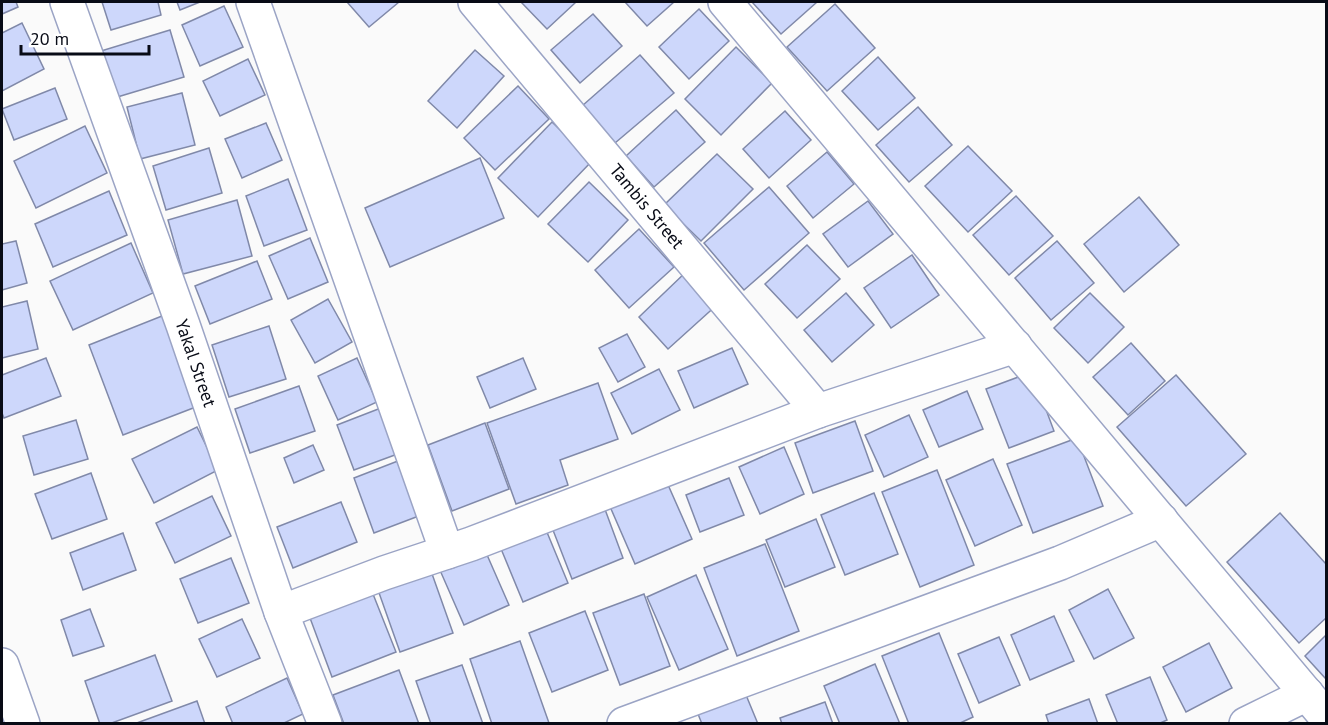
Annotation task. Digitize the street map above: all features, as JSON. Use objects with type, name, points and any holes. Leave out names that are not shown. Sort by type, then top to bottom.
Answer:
[{"type":"street","name":"Yakal Street","points":[[67,2],[187,336],[282,612],[325,723]]},
{"type":"street","points":[[253,2],[447,552]]},
{"type":"street","name":"Tambis Street","points":[[475,2],[818,411]]},
{"type":"street","points":[[725,2],[1317,706],[1246,723]]},
{"type":"street","points":[[282,612],[818,411],[1014,346]]},
{"type":"street","points":[[624,723],[1060,564],[1161,520]]},
{"type":"street","points":[[2,665],[23,723]]},
{"type":"building","points":[[2,2],[16,2],[18,7],[2,14]]},
{"type":"building","points":[[102,2],[158,2],[161,15],[111,30]]},
{"type":"building","points":[[177,2],[200,2],[180,10]]},
{"type":"building","points":[[347,2],[399,2],[369,27]]},
{"type":"building","points":[[521,2],[576,2],[547,29]]},
{"type":"building","points":[[625,2],[674,2],[647,26]]},
{"type":"building","points":[[752,2],[817,2],[781,34]]},
{"type":"building","points":[[835,4],[875,48],[827,91],[787,47]]},
{"type":"building","points":[[224,6],[243,47],[200,66],[182,25]]},
{"type":"building","points":[[699,9],[729,41],[689,79],[659,47]]},
{"type":"building","points":[[593,14],[622,46],[580,83],[551,50]]},
{"type":"building","points":[[22,23],[44,69],[2,91],[2,33]]},
{"type":"building","points":[[170,30],[184,77],[114,98],[101,51]]},
{"type":"building","points":[[736,47],[772,83],[721,135],[685,99]]},
{"type":"building","points":[[475,50],[504,76],[457,128],[428,101]]},
{"type":"building","points":[[640,55],[674,93],[615,143],[582,106]]},
{"type":"building","points":[[878,57],[915,98],[878,130],[842,91]]},
{"type":"building","points":[[248,59],[265,95],[220,116],[203,81]]},
{"type":"building","points":[[518,86],[549,119],[495,170],[464,138]]},
{"type":"building","points":[[55,88],[67,119],[14,140],[2,109]]},
{"type":"building","points":[[182,93],[195,145],[140,159],[127,107]]},
{"type":"building","points":[[918,107],[952,145],[909,182],[876,145]]},
{"type":"building","points":[[676,110],[705,142],[654,187],[626,156]]},
{"type":"building","points":[[785,111],[811,140],[769,178],[743,149]]},
{"type":"building","points":[[552,122],[592,161],[538,217],[498,178]]},
{"type":"building","points":[[266,123],[282,160],[242,178],[225,139]]},
{"type":"building","points":[[85,126],[107,173],[36,208],[14,161]]},
{"type":"building","points":[[968,146],[1012,191],[968,232],[925,186]]},
{"type":"building","points":[[209,148],[222,193],[166,210],[153,166]]},
{"type":"building","points":[[827,152],[854,184],[813,218],[787,186]]},
{"type":"building","points":[[717,154],[753,189],[701,241],[664,205]]},
{"type":"building","points":[[480,158],[504,218],[390,267],[365,208]]},
{"type":"building","points":[[288,179],[307,230],[264,246],[246,196]]},
{"type":"building","points":[[589,182],[628,220],[588,262],[548,224]]},
{"type":"building","points":[[769,187],[809,233],[744,290],[704,243]]},
{"type":"building","points":[[109,191],[127,235],[53,267],[35,224]]},
{"type":"building","points":[[1016,196],[1053,236],[1009,275],[973,235]]},
{"type":"building","points":[[1139,197],[1179,245],[1124,292],[1084,244]]},
{"type":"building","points":[[237,200],[252,256],[183,274],[168,220]]},
{"type":"building","points":[[868,201],[893,234],[848,267],[823,234]]},
{"type":"building","points":[[639,229],[674,267],[629,308],[595,270]]},
{"type":"building","points":[[310,238],[328,282],[288,299],[269,256]]},
{"type":"building","points":[[16,241],[27,283],[2,290],[2,244]]},
{"type":"building","points":[[1057,241],[1094,283],[1051,320],[1015,278]]},
{"type":"building","points":[[131,243],[153,293],[73,330],[50,281]]},
{"type":"building","points":[[807,245],[840,279],[797,318],[765,284]]},
{"type":"building","points":[[912,255],[939,295],[891,328],[864,288]]},
{"type":"building","points":[[257,261],[272,299],[210,324],[195,286]]},
{"type":"building","points":[[688,270],[719,303],[668,349],[639,317]]},
{"type":"building","points":[[846,293],[874,325],[832,362],[804,330]]},
{"type":"building","points":[[1090,293],[1124,327],[1088,363],[1054,328]]},
{"type":"building","points":[[328,299],[352,342],[315,363],[291,320]]},
{"type":"building","points":[[27,301],[38,349],[2,358],[2,307]]},
{"type":"building","points":[[167,314],[201,405],[123,435],[89,345]]},
{"type":"building","points":[[269,326],[286,379],[229,397],[212,345]]},
{"type":"building","points":[[627,334],[645,367],[618,382],[599,348]]},
{"type":"building","points":[[1131,343],[1165,381],[1128,415],[1093,377]]},
{"type":"building","points":[[732,348],[748,384],[694,408],[678,371]]},
{"type":"building","points":[[46,358],[61,396],[4,418],[2,375]]},
{"type":"building","points":[[357,358],[377,402],[338,420],[318,376]]},
{"type":"building","points":[[523,358],[536,389],[490,408],[477,377]]},
{"type":"building","points":[[659,369],[680,410],[632,434],[611,393]]},
{"type":"building","points":[[1032,372],[1054,431],[1009,448],[986,389]]},
{"type":"building","points":[[1176,375],[1246,454],[1186,506],[1117,427]]},
{"type":"building","points":[[598,383],[618,439],[560,460],[568,485],[516,504],[487,423]]},
{"type":"building","points":[[299,386],[315,431],[250,453],[235,409]]},
{"type":"building","points":[[967,391],[983,429],[939,447],[923,410]]},
{"type":"building","points":[[386,406],[403,452],[354,470],[337,425]]},
{"type":"building","points":[[909,415],[928,457],[884,477],[865,435]]},
{"type":"building","points":[[76,420],[88,459],[34,475],[23,436]]},
{"type":"building","points":[[855,421],[873,471],[813,493],[795,443]]},
{"type":"building","points":[[485,423],[509,489],[452,511],[428,445]]},
{"type":"building","points":[[197,427],[218,470],[154,503],[132,459]]},
{"type":"building","points":[[1077,438],[1103,506],[1033,533],[1007,464]]},
{"type":"building","points":[[313,445],[324,470],[294,483],[284,458]]},
{"type":"building","points":[[784,447],[804,494],[760,514],[739,467]]},
{"type":"building","points":[[403,459],[424,514],[374,533],[354,478]]},
{"type":"building","points":[[993,459],[1022,525],[975,546],[946,480]]},
{"type":"building","points":[[937,470],[974,565],[920,587],[882,492]]},
{"type":"building","points":[[91,473],[107,519],[52,539],[35,494]]},
{"type":"building","points":[[665,478],[692,539],[635,564],[608,502]]},
{"type":"building","points":[[729,478],[744,515],[700,532],[686,495]]},
{"type":"building","points":[[874,493],[898,554],[845,575],[821,515]]},
{"type":"building","points":[[212,496],[231,536],[175,563],[156,523]]},
{"type":"building","points":[[341,502],[357,542],[293,568],[277,527]]},
{"type":"building","points":[[603,504],[623,558],[572,579],[551,525]]},
{"type":"building","points":[[1280,513],[1326,564],[1326,618],[1299,643],[1227,562]]},
{"type":"building","points":[[816,519],[835,567],[785,587],[766,540]]},
{"type":"building","points":[[544,525],[568,583],[523,602],[499,544]]},
{"type":"building","points":[[123,533],[136,570],[83,590],[70,553]]},
{"type":"building","points":[[765,544],[799,631],[737,656],[704,568]]},
{"type":"building","points":[[484,548],[509,605],[464,625],[439,568]]},
{"type":"building","points":[[231,558],[249,603],[198,623],[180,579]]},
{"type":"building","points":[[431,571],[453,633],[400,652],[378,590]]},
{"type":"building","points":[[696,575],[728,649],[679,670],[647,597]]},
{"type":"building","points":[[1108,589],[1134,638],[1094,659],[1069,610]]},
{"type":"building","points":[[373,594],[396,652],[332,677],[310,618]]},
{"type":"building","points":[[644,594],[670,666],[620,685],[593,613]]},
{"type":"building","points":[[90,609],[104,646],[73,656],[61,620]]},
{"type":"building","points":[[585,611],[608,670],[552,692],[529,633]]},
{"type":"building","points":[[1054,616],[1074,661],[1030,680],[1011,635]]},
{"type":"building","points":[[242,619],[260,658],[217,677],[199,639]]},
{"type":"building","points":[[939,633],[973,717],[958,724],[909,724],[882,656]]},
{"type":"building","points":[[1326,635],[1326,679],[1305,656]]},
{"type":"building","points":[[999,637],[1020,685],[979,703],[958,654]]},
{"type":"building","points":[[520,641],[549,723],[492,724],[470,659]]},
{"type":"building","points":[[1209,643],[1232,688],[1186,712],[1163,667]]},
{"type":"building","points":[[155,655],[172,701],[109,724],[100,724],[85,681]]},
{"type":"building","points":[[875,664],[900,724],[840,724],[824,686]]},
{"type":"building","points":[[462,665],[483,724],[431,724],[416,681]]},
{"type":"building","points":[[399,670],[419,724],[344,724],[333,695]]},
{"type":"building","points":[[1150,677],[1167,720],[1158,724],[1118,724],[1106,695]]},
{"type":"building","points":[[287,678],[303,714],[282,724],[233,724],[226,707]]},
{"type":"building","points":[[746,695],[758,724],[702,724],[698,714]]},
{"type":"building","points":[[1089,699],[1098,724],[1049,724],[1046,715]]},
{"type":"building","points":[[197,701],[205,724],[134,724]]},
{"type":"building","points":[[825,702],[833,724],[782,724],[780,718]]}]
